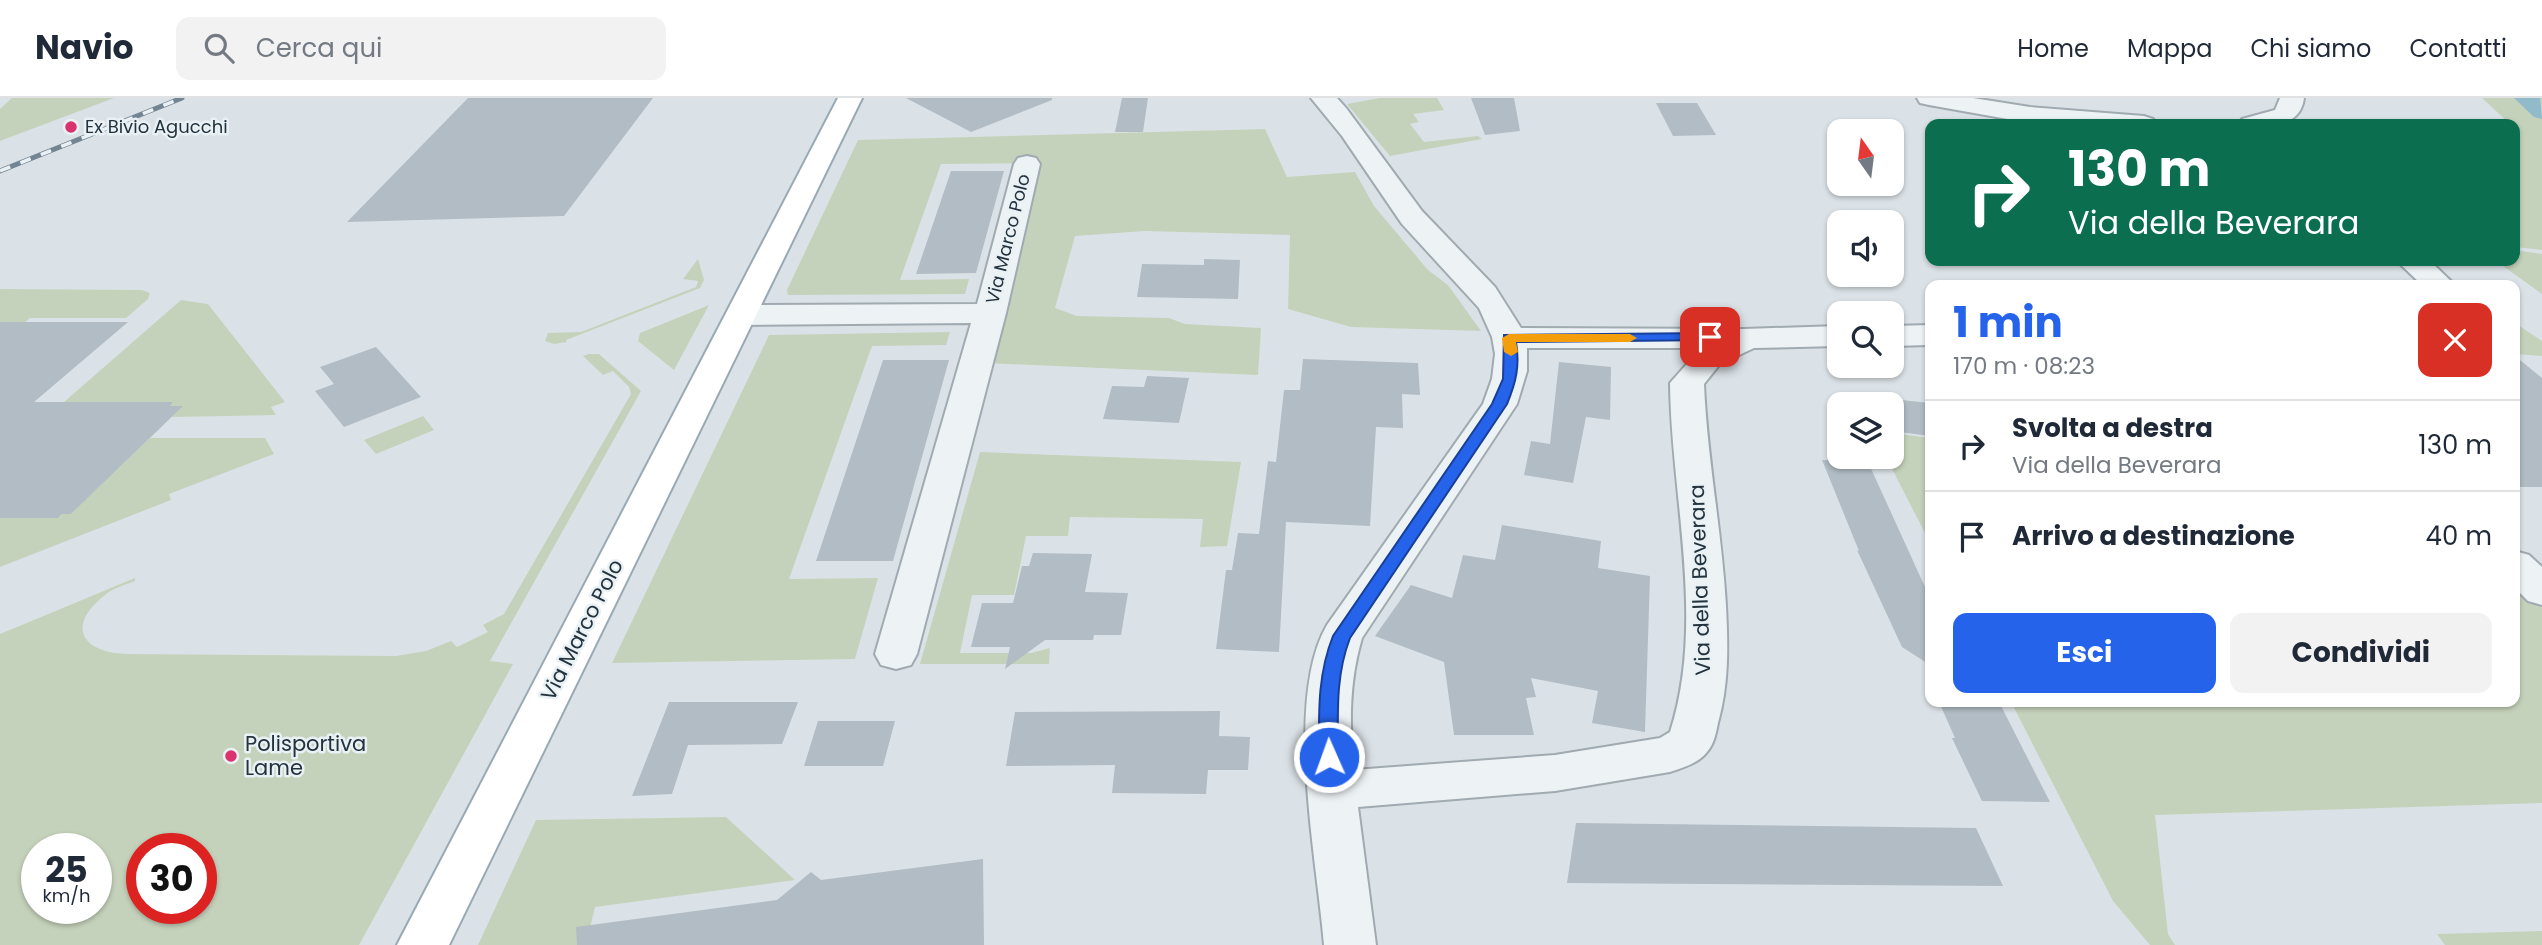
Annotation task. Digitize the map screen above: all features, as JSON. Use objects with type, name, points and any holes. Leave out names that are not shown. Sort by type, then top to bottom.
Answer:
[{"type":"main road","name":"Via Marco Polo","points":[[423,945],[850,98]]},
{"type":"street","points":[[1323,98],[1359,139],[1387,184],[1426,234],[1493,306],[1509,338],[1512,359],[1510,379],[1500,404],[1342,636],[1333,659],[1328,688],[1327,721],[1350,945]]},
{"type":"street","points":[[1929,98],[2030,115],[2081,119]]},
{"type":"street","points":[[2268,119],[2286,114],[2291,107],[2292,98]]},
{"type":"street","name":"Via Marco Polo","points":[[896,654],[990,313],[1027,164]]},
{"type":"street","points":[[2418,266],[2434,280]]},
{"type":"street","name":"Via Marco Polo","points":[[742,315],[990,313]]},
{"type":"street","points":[[1904,336],[1925,335]]},
{"type":"street","name":"Via della Beverara","points":[[1509,338],[1827,336]]},
{"type":"street","name":"Via della Beverara","points":[[1332,789],[1396,787],[1555,773],[1670,754],[1690,742],[1700,709],[1707,663],[1703,555],[1688,426],[1687,383],[1708,357],[1748,338]]},
{"type":"street","points":[[2520,569],[2542,591]]},
{"type":"green space","points":[[12,98],[114,98],[0,141],[0,109]]},
{"type":"green space","points":[[1380,98],[1437,98],[1444,110],[1413,114],[1419,122],[1410,124],[1424,142],[1478,136],[1482,139],[1390,156],[1347,104]]},
{"type":"green space","points":[[2482,98],[2542,98],[2542,250],[2520,248],[2520,119],[2505,119]]},
{"type":"green space","points":[[1265,129],[1287,177],[1355,172],[1374,206],[1428,270],[1448,285],[1481,331],[1351,327],[1288,309],[1290,235],[1145,231],[1075,236],[1055,308],[1077,316],[1169,318],[1185,324],[1261,328],[1258,375],[986,363],[1038,163],[941,164],[900,280],[969,279],[965,294],[788,295],[787,290],[858,140]]},
{"type":"green space","points":[[2520,251],[2542,254],[2542,294],[2503,266],[2520,266]]},
{"type":"green space","points":[[698,259],[704,280],[700,288],[566,340],[567,342],[554,344],[545,341],[548,333],[581,332],[696,287],[698,281],[683,279]]},
{"type":"green space","points":[[0,289],[142,290],[150,293],[148,299],[126,318],[30,318],[25,322],[0,322]]},
{"type":"green space","points":[[181,300],[208,304],[285,402],[271,407],[276,415],[172,417],[182,406],[170,406],[172,402],[64,402]]},
{"type":"green space","points":[[709,305],[674,370],[638,341],[640,333]]},
{"type":"green space","points":[[2520,326],[2542,341],[2542,356],[2520,354]]},
{"type":"green space","points":[[950,332],[946,345],[872,346],[789,579],[878,578],[855,659],[612,663],[769,335]]},
{"type":"green space","name":"Polisportiva Lame","points":[[599,354],[641,391],[490,661],[513,664],[359,945],[0,945],[0,634],[135,578],[135,581],[105,595],[85,617],[84,636],[99,649],[128,654],[396,656],[426,651],[451,641],[457,647],[488,632],[483,625],[504,614],[631,394],[629,387],[613,371],[603,375],[583,356]]},
{"type":"green space","points":[[423,416],[434,430],[376,454],[364,440]]},
{"type":"green space","points":[[1904,435],[1925,437],[1925,533],[1892,469],[1904,469]]},
{"type":"green space","points":[[150,438],[265,438],[274,454],[169,494],[171,500],[0,567],[0,518],[58,518],[62,514],[71,514]]},
{"type":"green space","points":[[980,452],[1241,462],[1227,546],[1200,547],[1203,519],[1070,517],[1068,536],[1026,536],[1014,595],[972,595],[960,653],[1031,653],[1050,648],[1049,664],[920,664]]},
{"type":"green space","points":[[2520,587],[2542,608],[2542,803],[2155,815],[2168,934],[2175,945],[2150,945],[2113,901],[2014,707],[2520,707]]},
{"type":"green space","points":[[726,817],[795,880],[595,907],[586,945],[478,945],[536,820]]},
{"type":"green space","points":[[2542,931],[2542,945],[2445,945],[2437,934]]},
{"type":"building","points":[[468,98],[653,98],[564,216],[347,222]]},
{"type":"building","points":[[906,98],[1052,98],[1052,100],[971,132]]},
{"type":"building","points":[[1122,98],[1148,98],[1143,132],[1115,132]]},
{"type":"building","points":[[1471,98],[1514,98],[1520,131],[1485,135]]},
{"type":"building","points":[[1656,103],[1697,103],[1716,135],[1673,136]]},
{"type":"building","points":[[951,171],[1004,171],[976,273],[916,274]]},
{"type":"building","points":[[1204,259],[1240,260],[1238,299],[1137,297],[1142,264],[1204,265]]},
{"type":"building","points":[[0,322],[128,322],[34,402],[173,402],[170,406],[183,406],[71,514],[62,514],[58,518],[0,518]]},
{"type":"building","points":[[376,347],[421,397],[344,427],[315,391],[334,384],[320,367]]},
{"type":"building","points":[[1303,359],[1418,363],[1420,395],[1402,394],[1403,428],[1376,427],[1370,526],[1286,522],[1279,652],[1216,649],[1226,570],[1232,570],[1238,533],[1259,534],[1268,461],[1276,462],[1284,390],[1300,390]]},
{"type":"building","points":[[883,360],[949,360],[893,561],[816,561]]},
{"type":"building","points":[[2520,360],[2542,378],[2542,487],[2520,487]]},
{"type":"building","points":[[1559,362],[1611,367],[1610,420],[1586,417],[1573,483],[1524,475],[1531,441],[1550,444]]},
{"type":"building","points":[[1147,376],[1189,378],[1179,423],[1103,419],[1112,386],[1144,387]]},
{"type":"building","points":[[1904,400],[1925,402],[1925,435],[1904,433]]},
{"type":"building","points":[[1822,460],[1827,460],[1827,469],[1871,469],[1925,587],[1925,662],[1902,647],[1857,550],[1859,551]]},
{"type":"building","points":[[1502,525],[1601,541],[1598,568],[1650,576],[1645,732],[1592,723],[1598,691],[1531,678],[1536,697],[1526,698],[1534,735],[1454,735],[1444,662],[1375,636],[1411,585],[1452,598],[1463,555],[1495,560]]},
{"type":"building","points":[[1033,553],[1092,554],[1085,592],[1128,593],[1121,635],[1094,635],[1093,640],[1045,640],[1005,669],[1010,647],[971,647],[982,603],[1013,603],[1022,566],[1029,566]]},
{"type":"building","points":[[669,702],[798,702],[782,744],[688,745],[672,794],[632,796]]},
{"type":"building","points":[[1941,707],[2002,707],[2050,802],[1982,801],[1952,738],[1955,738]]},
{"type":"building","points":[[1220,711],[1219,736],[1250,737],[1248,770],[1208,770],[1206,794],[1112,793],[1115,765],[1006,766],[1015,712]]},
{"type":"building","points":[[818,721],[895,721],[883,766],[804,766]]},
{"type":"building","points":[[1576,823],[1976,828],[2003,886],[1567,883]]},
{"type":"building","points":[[983,859],[984,945],[577,945],[576,927],[777,900],[811,872],[821,880]]},
{"type":"waterway","points":[[2526,98],[2542,112]]},
{"type":"railway","points":[[0,171],[182,98]]},
{"type":"slow traffic","points":[[1511,352],[1509,338],[1630,338]]},
{"type":"place","name":"Ex Bivio Agucchi","points":[[71,127]]},
{"type":"place","name":"Polisportiva Lame","points":[[231,756]]},
{"type":"route","points":[[1329,757],[1328,688],[1333,659],[1342,636],[1500,404],[1510,379],[1512,359],[1509,338],[1710,337]]}]
